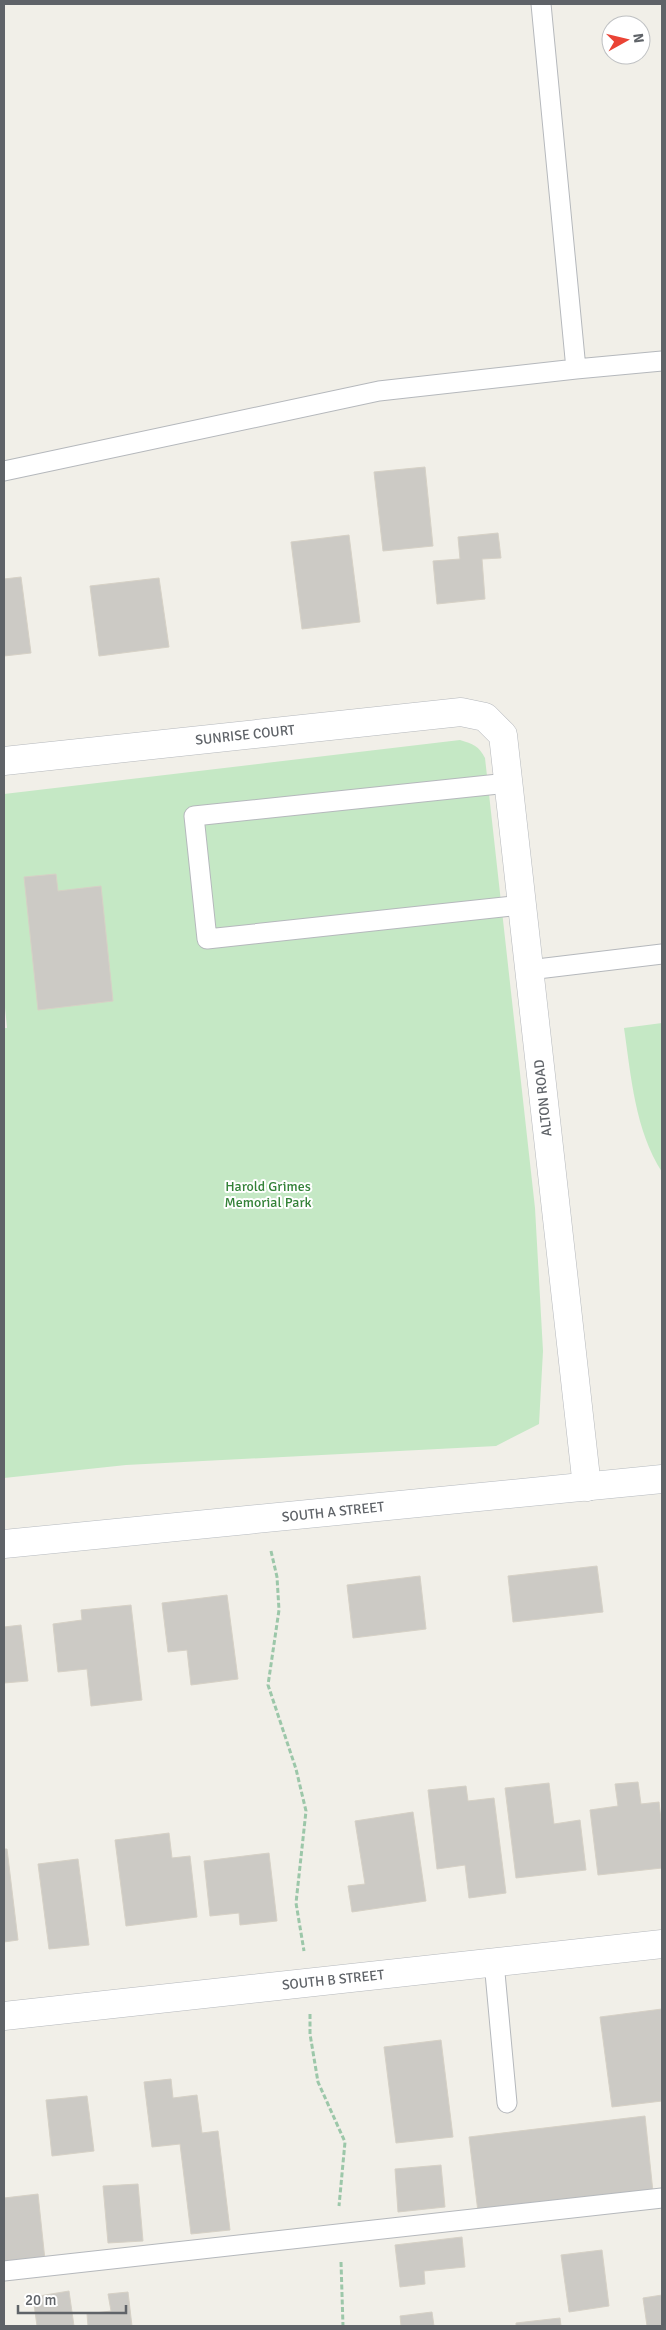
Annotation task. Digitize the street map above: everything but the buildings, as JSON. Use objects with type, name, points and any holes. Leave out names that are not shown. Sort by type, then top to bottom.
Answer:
[{"type":"street","name":"SUNRISE COURT","points":[[4,761],[461,712],[485,717]]},
{"type":"street","name":"ALTON ROAD","points":[[485,717],[503,735],[587,1487]]},
{"type":"street","name":"SOUTH A STREET","points":[[4,1544],[662,1479]]},
{"type":"street","name":"SOUTH B STREET","points":[[4,2016],[662,1944]]},
{"type":"lane","points":[[542,4],[576,369]]},
{"type":"lane","points":[[4,471],[379,391],[662,361]]},
{"type":"lane","points":[[508,783],[194,816],[207,939],[522,905]]},
{"type":"lane","points":[[529,970],[662,954]]},
{"type":"lane","points":[[494,1962],[507,2103]]},
{"type":"lane","points":[[4,2271],[662,2198]]},
{"type":"path","points":[[268,1518],[279,1610],[268,1685],[296,1769],[306,1811],[296,1903],[305,1954]]},
{"type":"path","points":[[310,2008],[310,2034],[318,2082],[344,2142],[337,2234],[341,2261],[344,2326]]},
{"type":"green space","name":"Harold Grimes Memorial Park","points":[[460,740],[475,746],[485,758],[535,1208],[543,1351],[539,1424],[496,1446],[126,1465],[4,1478],[4,1028],[7,1028],[4,998],[4,794]]},
{"type":"green space","points":[[662,1023],[662,1172],[653,1156],[640,1121],[632,1084],[624,1028]]}]
